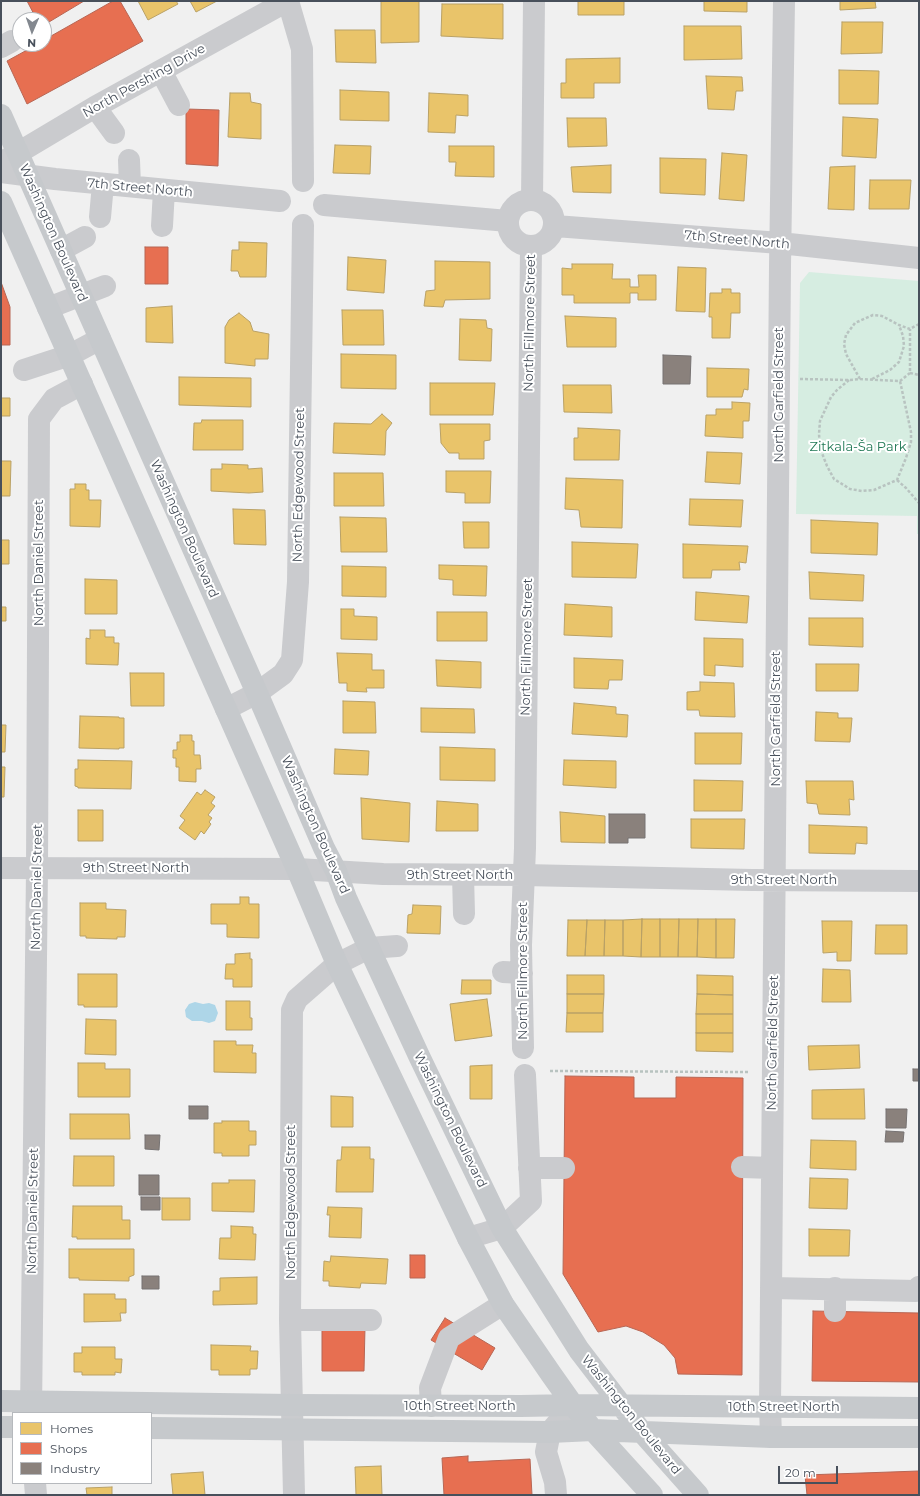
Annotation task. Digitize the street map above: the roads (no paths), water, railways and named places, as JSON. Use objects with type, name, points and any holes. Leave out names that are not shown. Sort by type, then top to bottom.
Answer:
[{"type":"main road","name":"Washington Boulevard","points":[[1,115],[9,158],[28,176],[257,693],[320,841],[336,871],[369,948],[502,1228],[579,1350],[641,1431],[698,1495]]},
{"type":"main road","points":[[1,202],[297,869],[337,964],[468,1238],[503,1304],[573,1405],[593,1430],[652,1495]]},
{"type":"main road","name":"10th Street North","points":[[1,1401],[31,1407],[620,1405],[919,1408]]},
{"type":"main road","points":[[1,1427],[12,1427]]},
{"type":"main road","name":"10th Street North","points":[[152,1428],[550,1432],[593,1430],[771,1437],[919,1437]]},
{"type":"street","name":"North Pershing Drive","points":[[9,158],[95,107],[288,1]]},
{"type":"street","points":[[288,1],[302,49],[303,181]]},
{"type":"street","points":[[532,200],[534,1]]},
{"type":"street","name":"North Garfield Street","points":[[771,1437],[770,1406],[780,243],[784,1]]},
{"type":"street","points":[[161,71],[178,105]]},
{"type":"street","points":[[95,107],[114,132]]},
{"type":"street","points":[[129,160],[130,186]]},
{"type":"street","name":"7th Street North","points":[[1,172],[103,184],[280,201]]},
{"type":"street","points":[[296,181],[303,181],[316,186],[321,191],[324,198],[324,205],[323,211],[315,221],[303,225],[295,224],[289,221],[280,208],[280,201],[282,194],[290,184],[296,181]]},
{"type":"street","points":[[100,217],[103,184]]},
{"type":"street","points":[[162,226],[164,190]]},
{"type":"street","points":[[525,200],[532,200],[539,201],[546,205],[554,218],[554,226],[553,232],[544,242],[531,246],[524,245],[512,236],[508,221],[509,214],[513,208],[525,200]]},
{"type":"street","points":[[324,205],[508,221]]},
{"type":"street","name":"North Edgewood Street","points":[[226,709],[257,693],[283,674],[292,660],[298,582],[303,225]]},
{"type":"street","name":"7th Street North","points":[[554,226],[780,243],[919,258]]},
{"type":"street","points":[[61,250],[85,237]]},
{"type":"street","name":"North Fillmore Street","points":[[523,1048],[513,972],[512,945],[524,875],[531,246]]},
{"type":"street","points":[[48,308],[105,286]]},
{"type":"street","points":[[24,370],[70,355],[100,339]]},
{"type":"street","name":"North Daniel Street","points":[[31,1407],[37,868],[39,419],[54,399],[82,384]]},
{"type":"street","name":"9th Street North","points":[[1,868],[297,869],[378,874],[524,875],[775,881],[919,881]]},
{"type":"street","points":[[464,875],[464,914]]},
{"type":"street","points":[[369,948],[397,946]]},
{"type":"street","name":"North Edgewood Street","points":[[294,1495],[290,1320],[292,1010],[297,999],[337,964],[369,948]]},
{"type":"street","points":[[468,1238],[502,1228],[531,1201],[525,1075]]},
{"type":"street","points":[[742,1167],[772,1168]]},
{"type":"street","points":[[529,1168],[564,1168]]},
{"type":"street","points":[[771,1288],[916,1290],[919,1287]]},
{"type":"street","points":[[835,1288],[835,1312]]},
{"type":"street","points":[[430,1406],[430,1388],[449,1338],[503,1304]]},
{"type":"street","points":[[290,1320],[372,1320]]},
{"type":"street","points":[[556,1495],[555,1482],[546,1452],[550,1432],[573,1405]]},
{"type":"street","points":[[35,1484],[36,1495]]},
{"type":"water","points":[[195,1002],[215,1005],[218,1013],[215,1021],[209,1023],[192,1021],[186,1017],[185,1010],[189,1004]]},
{"type":"park label","name":"Zitkala-Ša Park","points":[[858,447]]}]
